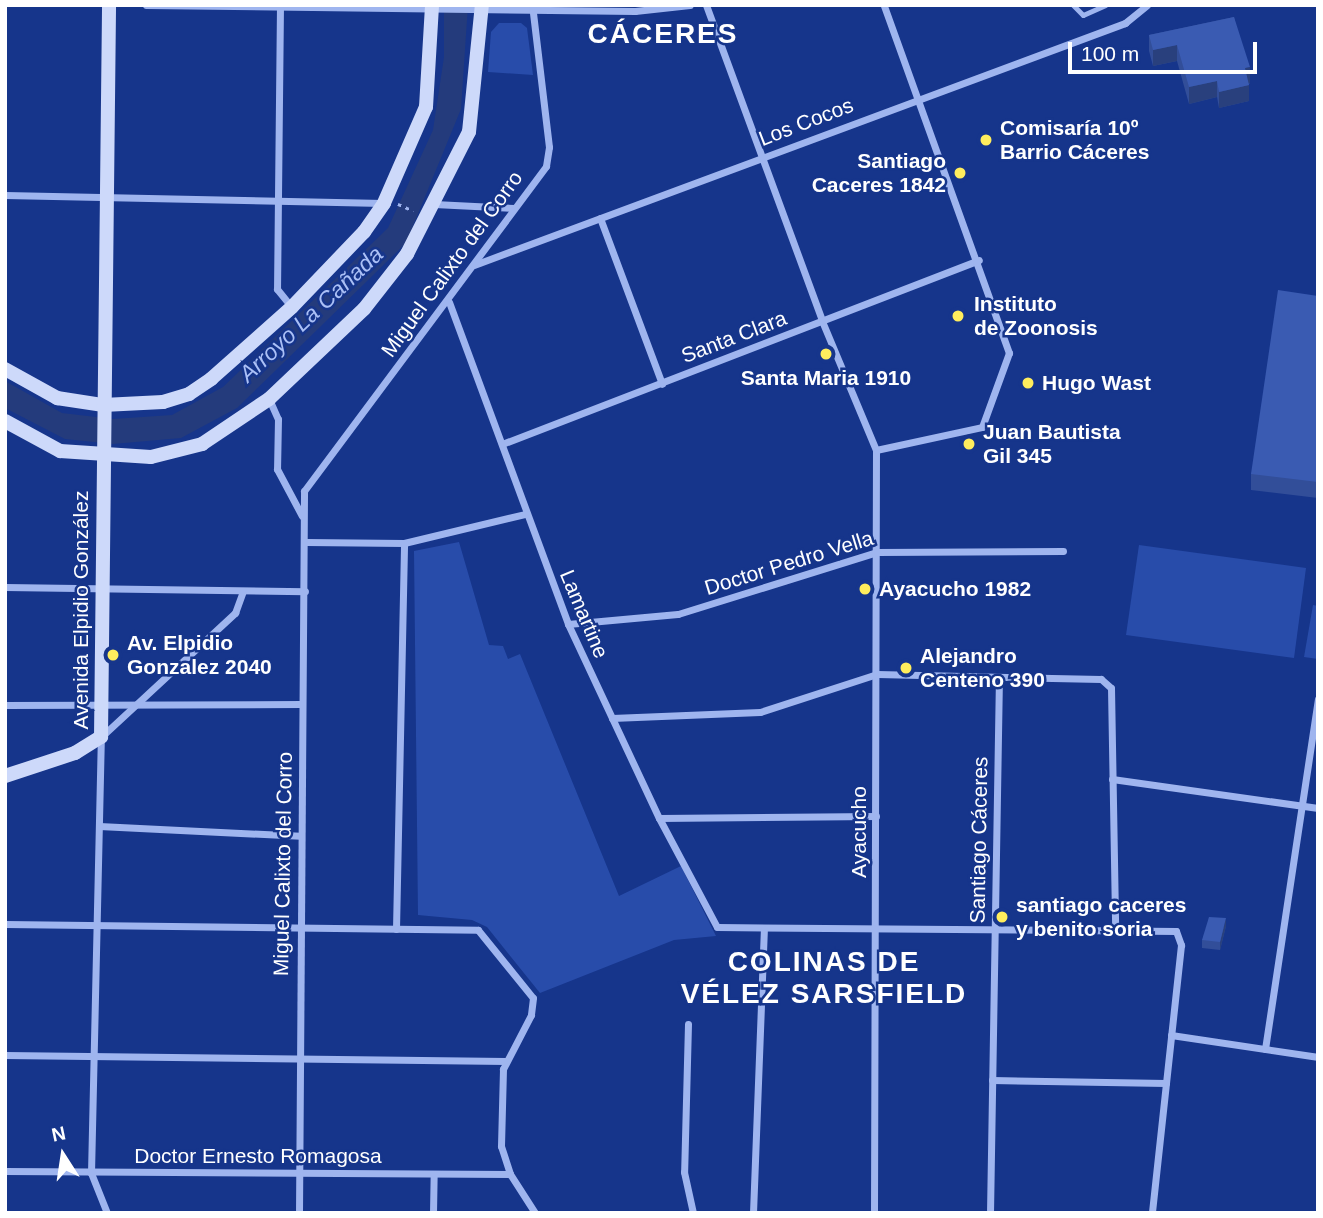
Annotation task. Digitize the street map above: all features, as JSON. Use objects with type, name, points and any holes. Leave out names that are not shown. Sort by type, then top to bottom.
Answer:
[{"type":"main road","name":"Avenida Elpidio González","points":[[101,737],[104,588],[102,451],[109,5]]},
{"type":"main road","points":[[5,369],[57,398],[103,409],[163,402],[189,394],[292,307],[363,232],[385,201],[426,107],[435,8]]},
{"type":"main road","points":[[5,421],[60,452],[102,451],[150,457],[184,451],[223,434],[269,399],[377,296],[399,268],[469,132],[480,8]]},
{"type":"main road","points":[[5,776],[75,753],[101,737]]},
{"type":"street","points":[[146,5],[635,11],[690,5]]},
{"type":"street","points":[[706,5],[822,321],[876,450],[974,431],[986,419],[1009,353],[979,260],[884,5]]},
{"type":"street","name":"Los Cocos","points":[[474,265],[1125,23],[1147,5]]},
{"type":"street","points":[[280,6],[277,289],[292,307]]},
{"type":"street","name":"Miguel Calixto del Corro","points":[[299,1213],[299,928],[306,542],[303,516],[308,482],[449,302],[549,157],[533,8]]},
{"type":"street","points":[[5,195],[107,200],[385,201]]},
{"type":"street","points":[[430,210],[514,208]]},
{"type":"street","points":[[600,218],[662,384]]},
{"type":"street","name":"Santa Clara","points":[[502,444],[979,260]]},
{"type":"street","name":"Lamartine","points":[[449,302],[525,514],[568,624],[659,818],[717,927],[764,929]]},
{"type":"street","name":"Miguel Calixto del Corro","points":[[269,399],[278,418],[277,469],[303,516]]},
{"type":"street","name":"Ayacucho","points":[[874,1213],[876,450]]},
{"type":"street","points":[[306,542],[404,543],[525,514]]},
{"type":"street","points":[[396,929],[404,543]]},
{"type":"street","name":"Doctor Pedro Vella","points":[[568,624],[678,614],[877,552],[1063,551]]},
{"type":"street","points":[[5,587],[305,590]]},
{"type":"street","points":[[101,737],[235,613],[243,591]]},
{"type":"street","points":[[612,718],[760,712],[877,674],[1101,679],[1111,688],[1115,927]]},
{"type":"street","name":"Santiago Cáceres","points":[[990,1213],[999,678]]},
{"type":"street","points":[[1265,1049],[1318,699]]},
{"type":"street","points":[[5,705],[131,707],[302,704]]},
{"type":"street","name":"Avenida Elpidio González","points":[[101,737],[91,1172],[107,1213]]},
{"type":"street","points":[[1112,779],[1318,808]]},
{"type":"street","points":[[659,818],[876,816]]},
{"type":"street","points":[[99,826],[300,836]]},
{"type":"street","points":[[5,924],[471,928],[484,934],[533,998],[531,1015],[506,1061],[501,1079],[501,1146],[510,1174],[535,1213]]},
{"type":"street","points":[[753,1213],[764,929],[1115,927],[1176,930],[1181,945],[1152,1213]]},
{"type":"street","points":[[688,1024],[684,1172],[693,1213]]},
{"type":"street","points":[[1171,1035],[1318,1057]]},
{"type":"street","points":[[5,1055],[506,1061]]},
{"type":"street","points":[[992,1080],[1166,1083]]},
{"type":"street","name":"Doctor Ernesto Romagosa","points":[[5,1171],[510,1174]]},
{"type":"street","points":[[433,1213],[434,1174]]},
{"type":"lane","points":[[1073,5],[1083,15],[1105,5]]},
{"type":"path","points":[[385,201],[430,210]]},
{"type":"shaded area","points":[[499,23],[521,23],[527,28],[533,75],[488,72],[491,32]]},
{"type":"shaded area","points":[[459,542],[489,645],[503,646],[508,659],[520,654],[619,896],[681,866],[716,936],[674,940],[540,993],[487,927],[472,920],[418,915],[414,551]]},
{"type":"shaded area","points":[[1139,545],[1306,568],[1294,658],[1126,635]]},
{"type":"shaded area","points":[[1313,605],[1318,606],[1318,659],[1304,657]]},
{"type":"water","name":"Arroyo La Cañada","points":[[444,5],[468,5],[461,109],[406,243],[237,408],[181,438],[113,444],[65,439],[5,408],[5,381],[62,413],[113,419],[172,415],[223,387],[388,228],[433,130],[444,57]]},
{"type":"building","points":[[1234,17],[1250,67],[1245,68],[1249,85],[1219,92],[1217,81],[1189,87],[1177,45],[1153,50],[1149,35]]},
{"type":"building","points":[[1278,290],[1318,296],[1318,482],[1251,474]]},
{"type":"building","points":[[1209,917],[1226,918],[1220,942],[1202,940]]},
{"type":"place","name":"Comisaría 10º Barrio Cáceres","points":[[986,140]]},
{"type":"place","name":"Santiago Caceres 1842","points":[[960,173]]},
{"type":"place","name":"Instituto de Zoonosis","points":[[958,316]]},
{"type":"place","name":"Santa Maria 1910","points":[[826,354]]},
{"type":"place","name":"Hugo Wast","points":[[1028,383]]},
{"type":"place","name":"Juan Bautista Gil 345","points":[[969,444]]},
{"type":"place","name":"Ayacucho 1982","points":[[865,589]]},
{"type":"place","name":"Av. Elpidio Gonzalez 2040","points":[[113,655]]},
{"type":"place","name":"Alejandro Centeno 390","points":[[906,668]]},
{"type":"place","name":"santiago caceres y benito soria","points":[[1002,917]]},
{"type":"district","name":"CÁCERES","points":[[663,34]]},
{"type":"district","name":"COLINAS DE VÉLEZ SARSFIELD","points":[[824,978]]}]
